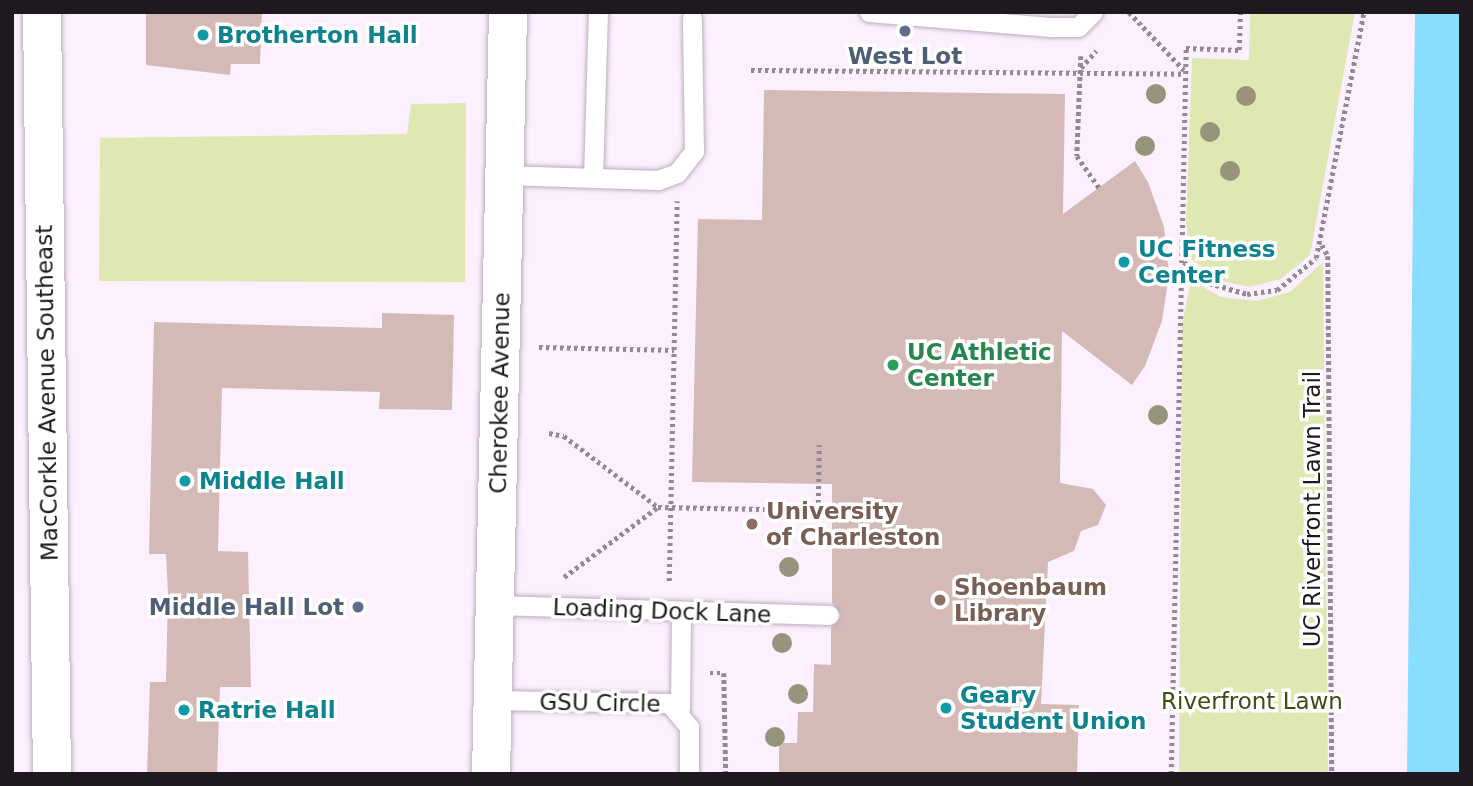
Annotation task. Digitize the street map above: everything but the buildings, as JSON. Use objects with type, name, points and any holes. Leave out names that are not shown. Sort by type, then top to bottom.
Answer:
[{"type":"street","name":"MacCorkle Avenue Southeast","points":[[42,12],[52,774]]},
{"type":"street","name":"Cherokee Avenue","points":[[491,774],[508,12]]},
{"type":"lane","points":[[593,178],[598,12]]},
{"type":"lane","points":[[869,12],[1053,27],[1078,27],[1093,12]]},
{"type":"lane","points":[[504,175],[658,180],[688,163],[694,151],[692,18]]},
{"type":"lane","name":"Loading Dock Lane","points":[[496,605],[829,615]]},
{"type":"lane","points":[[680,709],[681,612]]},
{"type":"lane","name":"GSU Circle","points":[[494,700],[669,703],[680,709],[689,727],[689,774]]},
{"type":"path","points":[[1129,12],[1185,72]]},
{"type":"path","points":[[1171,774],[1175,325],[1183,261],[1178,223],[1186,48],[1239,50],[1240,12]]},
{"type":"path","points":[[1183,261],[1220,288],[1261,293],[1292,281],[1322,245],[1364,12]]},
{"type":"path","points":[[1081,46],[1077,156],[1100,187]]},
{"type":"path","points":[[751,70],[1081,75],[1185,72]]},
{"type":"path","points":[[669,589],[677,200]]},
{"type":"path","name":"UC Riverfront Lawn Trail","points":[[1322,245],[1328,256],[1332,774]]},
{"type":"path","points":[[525,347],[674,350]]},
{"type":"path","points":[[549,433],[564,436],[658,507],[670,509],[818,510],[819,445]]},
{"type":"path","points":[[563,577],[658,507]]},
{"type":"path","points":[[681,671],[724,673],[726,774]]},
{"type":"green space","points":[[1250,12],[1355,12],[1310,255],[1281,279],[1250,287],[1221,281],[1191,259],[1186,223],[1192,58],[1249,60]]},
{"type":"green space","points":[[466,103],[465,282],[99,281],[100,138],[407,134],[411,104]]},
{"type":"green space","name":"Riverfront Lawn","points":[[1323,262],[1328,774],[1179,774],[1182,325],[1191,280],[1221,297],[1257,301],[1290,292]]},
{"type":"water","points":[[1415,12],[1461,12],[1461,774],[1407,774]]},
{"type":"place","name":"West Lot","points":[[905,31]]},
{"type":"place","name":"Brotherton Hall","points":[[203,35]]},
{"type":"place","name":"UC Fitness Center","points":[[1124,262]]},
{"type":"place","name":"UC Athletic Center","points":[[893,365]]},
{"type":"place","name":"Middle Hall","points":[[185,481]]},
{"type":"place","name":"University of Charleston","points":[[752,524]]},
{"type":"place","name":"Shoenbaum Library","points":[[940,600]]},
{"type":"place","name":"Middle Hall Lot","points":[[358,607]]},
{"type":"place","name":"Geary Student Union","points":[[946,708]]},
{"type":"place","name":"Ratrie Hall","points":[[184,710]]}]
